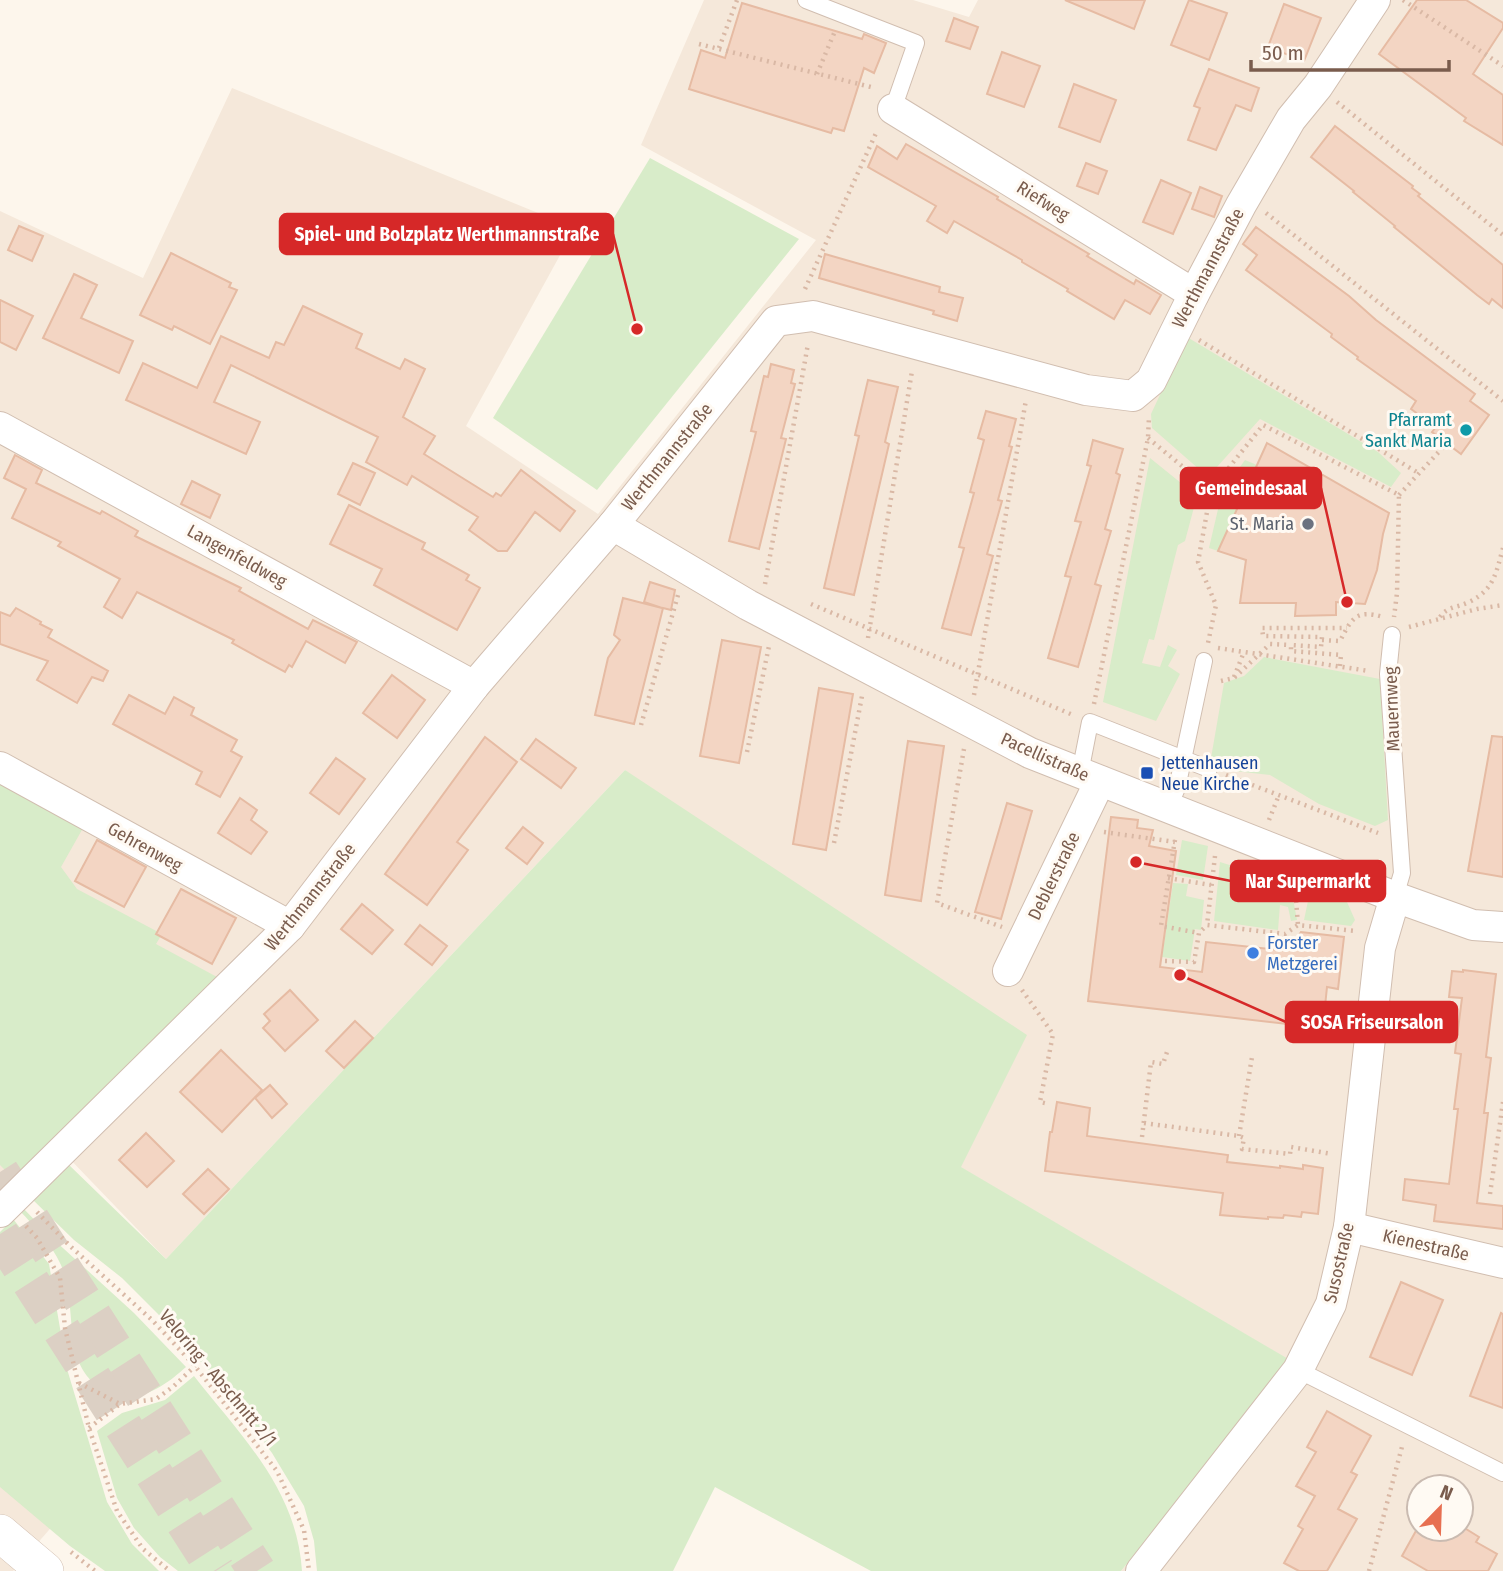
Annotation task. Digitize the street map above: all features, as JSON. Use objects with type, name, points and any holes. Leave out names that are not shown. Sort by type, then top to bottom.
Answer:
[{"type":"street","name":"Werthmannstraße","points":[[1151,381],[1194,294],[1291,119],[1318,86],[1375,0]]},
{"type":"street","name":"Riefweg","points":[[896,100],[1194,294]]},
{"type":"street","name":"Werthmannstraße","points":[[12,1217],[290,926],[474,686],[612,525],[776,321],[806,316]]},
{"type":"street","points":[[806,316],[1086,390],[1133,396],[1151,381]]},
{"type":"street","name":"Langenfeldweg","points":[[0,427],[474,686]]},
{"type":"street","name":"Pacellistraße","points":[[612,525],[747,605],[1030,753],[1090,777],[1173,819],[1474,925],[1503,928]]},
{"type":"street","name":"Gehrenweg","points":[[0,767],[290,926]]},
{"type":"street","name":"Deblerstraße","points":[[1008,971],[1026,936],[1090,777]]},
{"type":"street","name":"Susostraße","points":[[1141,1571],[1298,1370],[1331,1304],[1349,1227],[1380,948],[1395,897]]},
{"type":"street","name":"Kienestraße","points":[[1349,1227],[1503,1263]]},
{"type":"street","points":[[0,1533],[45,1571]]},
{"type":"lane","points":[[806,0],[916,43],[896,100]]},
{"type":"lane","name":"Mauernweg","points":[[1392,635],[1388,674],[1402,873],[1395,897]]},
{"type":"lane","points":[[1173,819],[1204,662]]},
{"type":"lane","points":[[1090,777],[1090,722],[1209,769]]},
{"type":"lane","points":[[1298,1370],[1503,1473]]},
{"type":"path","points":[[719,49],[737,0]]},
{"type":"path","points":[[1403,0],[1503,66]]},
{"type":"path","points":[[817,74],[842,14]]},
{"type":"path","points":[[699,44],[881,90],[896,100],[883,118],[803,295],[806,316],[765,585]]},
{"type":"path","points":[[1318,86],[1503,235]]},
{"type":"path","points":[[1246,197],[1503,401]]},
{"type":"path","points":[[1177,327],[1420,474]]},
{"type":"path","points":[[870,628],[916,345]]},
{"type":"path","points":[[977,673],[1022,414],[1033,376]]},
{"type":"path","points":[[800,599],[1090,722],[1148,438],[1151,381]]},
{"type":"path","points":[[1388,674],[1207,647],[1216,605],[1198,562],[1211,490],[1263,425],[1399,495]]},
{"type":"path","points":[[1148,438],[1211,490]]},
{"type":"path","points":[[1392,635],[1397,593],[1399,495],[1447,443]]},
{"type":"path","points":[[1440,618],[1446,609],[1469,602],[1494,583],[1503,548]]},
{"type":"path","points":[[753,580],[776,590]]},
{"type":"path","points":[[641,725],[682,582]]},
{"type":"path","points":[[1392,635],[1414,624],[1503,605]]},
{"type":"path","points":[[1347,628],[1262,628],[1262,636],[1322,637],[1322,640],[1340,641],[1354,617],[1367,612]]},
{"type":"path","points":[[1199,685],[1234,678],[1270,644],[1321,647],[1322,640]]},
{"type":"path","points":[[747,752],[769,645]]},
{"type":"path","points":[[1291,645],[1291,650],[1341,655],[1340,666]]},
{"type":"path","points":[[1234,678],[1244,652]]},
{"type":"path","points":[[834,843],[862,693]]},
{"type":"path","points":[[966,739],[937,903],[1026,936]]},
{"type":"path","points":[[1209,769],[1400,841]]},
{"type":"path","points":[[1265,828],[1279,795]]},
{"type":"path","points":[[1173,819],[1175,842],[1161,926],[1199,933]]},
{"type":"path","points":[[1099,842],[1104,832],[1175,842]]},
{"type":"path","points":[[1165,961],[1194,962],[1199,933],[1208,925],[1216,844]]},
{"type":"path","points":[[1168,878],[1211,885]]},
{"type":"path","points":[[1295,884],[1298,925]]},
{"type":"path","points":[[1208,925],[1285,934],[1298,925],[1359,932]]},
{"type":"path","points":[[1008,971],[1053,1034],[1040,1102],[1049,1104]]},
{"type":"path","points":[[1142,1137],[1151,1062],[1163,1064],[1168,1049]]},
{"type":"path","points":[[1239,1136],[1252,1057]]},
{"type":"path","points":[[1490,1194],[1503,1102]]},
{"type":"path","points":[[1144,1123],[1239,1136],[1244,1138],[1242,1149],[1290,1154],[1291,1147],[1333,1154]]},
{"type":"path","name":"Veloring - Abschnitt 2/1","points":[[36,1211],[70,1247],[152,1320],[195,1366],[277,1471],[304,1530],[309,1571]]},
{"type":"path","points":[[12,1217],[37,1238],[60,1278],[65,1328],[89,1428],[117,1511],[143,1549],[170,1571]]},
{"type":"path","points":[[89,1428],[120,1404],[156,1399],[195,1366]]},
{"type":"path","points":[[79,1382],[120,1404]]},
{"type":"path","points":[[1369,1571],[1407,1426]]},
{"type":"shaded area","points":[[704,0],[913,0],[969,17],[978,0],[1503,0],[1503,1571],[1121,1571],[1289,1360],[960,1167],[625,770],[166,1259],[66,1155],[0,1227],[0,211],[143,278],[232,88],[575,228],[466,426],[598,514],[816,240],[641,145]]},
{"type":"shaded area","points":[[0,1463],[63,1514],[13,1571],[0,1571]]},
{"type":"green space","points":[[650,158],[799,239],[597,490],[493,418]]},
{"type":"green space","points":[[1187,337],[1378,452],[1401,473],[1391,487],[1260,419],[1208,477],[1152,428],[1151,414]]},
{"type":"green space","points":[[1150,458],[1197,496],[1185,541],[1178,545],[1154,640],[1149,639],[1142,663],[1160,667],[1168,645],[1177,650],[1168,666],[1180,674],[1156,721],[1103,702]]},
{"type":"green space","points":[[1245,460],[1257,465],[1218,551],[1209,548],[1222,492]]},
{"type":"green space","points":[[1264,657],[1380,679],[1388,820],[1375,826],[1319,804],[1270,775],[1225,770],[1211,758],[1224,683],[1244,676]]},
{"type":"green space","points":[[625,770],[1027,1035],[961,1167],[1290,1360],[1121,1571],[871,1571],[715,1487],[673,1571],[317,1571],[314,1541],[304,1506],[272,1453],[224,1388],[122,1278],[74,1240],[32,1199],[68,1164],[166,1259]]},
{"type":"green space","points":[[0,772],[87,821],[61,867],[77,889],[162,934],[156,944],[217,977],[13,1178],[0,1165]]},
{"type":"green space","points":[[1182,840],[1208,846],[1203,880],[1176,875]]},
{"type":"green space","points":[[1238,859],[1289,877],[1297,920],[1291,921],[1288,907],[1280,905],[1278,930],[1214,921],[1220,862],[1236,867]]},
{"type":"green space","points":[[1300,881],[1347,902],[1355,920],[1351,926],[1304,920],[1308,901],[1304,899]]},
{"type":"green space","points":[[1173,883],[1188,884],[1186,896],[1204,900],[1201,930],[1195,929],[1190,961],[1162,957]]},
{"type":"green space","points":[[22,1207],[134,1313],[186,1367],[156,1389],[129,1396],[100,1387],[86,1375],[78,1359],[67,1283],[61,1265],[48,1242],[19,1210]]},
{"type":"green space","points":[[13,1219],[49,1264],[67,1369],[107,1502],[132,1544],[159,1571],[105,1571],[70,1546],[0,1487],[0,1232]]},
{"type":"green space","points":[[194,1376],[248,1443],[278,1490],[290,1515],[298,1542],[302,1571],[178,1571],[160,1557],[134,1528],[117,1498],[97,1431],[122,1413],[165,1400]]},
{"type":"building","points":[[1065,0],[1145,0],[1134,29]]},
{"type":"building","points":[[1189,0],[1227,13],[1209,60],[1171,45]]},
{"type":"building","points":[[1417,0],[1466,0],[1503,23],[1503,28],[1473,74],[1503,95],[1503,145],[1464,121],[1466,118],[1379,54]]},
{"type":"building","points":[[742,3],[862,39],[864,34],[886,43],[874,73],[864,68],[844,131],[833,128],[831,133],[689,89],[701,50],[725,58]]},
{"type":"building","points":[[1284,4],[1321,18],[1304,61],[1268,47]]},
{"type":"building","points":[[954,18],[978,27],[970,49],[946,41]]},
{"type":"building","points":[[1002,52],[1040,66],[1024,107],[987,94]]},
{"type":"building","points":[[1209,69],[1259,88],[1251,111],[1236,105],[1216,150],[1188,140],[1200,108],[1194,106]]},
{"type":"building","points":[[1074,84],[1116,100],[1100,142],[1059,127]]},
{"type":"building","points":[[1335,126],[1413,186],[1420,194],[1418,196],[1503,265],[1503,308],[1492,299],[1489,304],[1477,295],[1311,157]]},
{"type":"building","points":[[906,144],[998,197],[997,199],[1134,284],[1136,280],[1161,295],[1150,314],[1125,300],[1114,319],[1022,260],[954,221],[947,233],[927,221],[936,206],[868,167],[877,146],[897,159]]},
{"type":"building","points":[[1086,163],[1107,171],[1098,194],[1077,186]]},
{"type":"building","points":[[1161,180],[1191,193],[1173,234],[1143,222]]},
{"type":"building","points":[[1200,187],[1222,196],[1214,217],[1192,209]]},
{"type":"building","points":[[19,226],[43,236],[32,261],[8,250]]},
{"type":"building","points":[[1256,227],[1475,394],[1470,401],[1489,415],[1461,454],[1432,432],[1436,427],[1411,409],[1416,401],[1357,359],[1358,357],[1331,337],[1332,334],[1246,270],[1257,255],[1243,244]]},
{"type":"building","points":[[171,253],[231,283],[229,287],[237,290],[210,344],[174,326],[172,330],[140,315]]},
{"type":"building","points":[[825,254],[940,287],[939,292],[963,298],[957,321],[933,314],[934,311],[819,278]]},
{"type":"building","points":[[74,274],[97,285],[81,318],[133,341],[119,373],[43,338]]},
{"type":"building","points":[[0,300],[33,316],[16,350],[0,342]]},
{"type":"building","points":[[303,306],[362,334],[356,348],[400,369],[405,359],[425,369],[403,417],[435,436],[424,454],[493,497],[496,493],[501,496],[521,470],[575,511],[560,531],[535,512],[507,551],[498,551],[469,530],[478,517],[412,476],[407,485],[366,462],[378,437],[231,365],[214,402],[260,422],[246,454],[126,400],[143,363],[197,388],[221,336],[269,358],[276,342],[284,345]]},
{"type":"building","points":[[771,364],[794,370],[791,383],[795,384],[781,438],[786,439],[759,549],[729,541],[756,432],[751,431],[764,376],[768,377]]},
{"type":"building","points":[[868,380],[898,387],[885,442],[889,444],[854,595],[824,588],[859,436],[855,435]]},
{"type":"building","points":[[986,411],[1016,419],[1009,446],[1012,447],[998,500],[1002,501],[987,554],[993,556],[971,635],[942,628],[964,548],[959,547],[974,493],[970,492],[984,440],[978,438]]},
{"type":"building","points":[[1093,440],[1123,449],[1116,473],[1120,475],[1105,529],[1111,531],[1095,584],[1101,586],[1078,667],[1048,658],[1071,577],[1065,576],[1081,522],[1075,521],[1091,466],[1087,465]]},
{"type":"building","name":"St. Maria","points":[[1267,443],[1389,513],[1377,570],[1365,604],[1336,602],[1336,615],[1295,616],[1296,603],[1240,603],[1246,560],[1218,551]]},
{"type":"building","points":[[15,455],[42,470],[36,483],[100,514],[102,511],[138,531],[135,536],[241,588],[239,591],[308,629],[313,620],[357,642],[345,663],[306,641],[292,667],[289,665],[285,672],[232,643],[234,640],[137,592],[122,618],[104,607],[120,579],[58,546],[61,542],[12,518],[26,489],[4,478]]},
{"type":"building","points":[[353,463],[375,473],[360,505],[338,494]]},
{"type":"building","points":[[192,481],[220,495],[210,518],[181,504]]},
{"type":"building","points":[[349,505],[425,543],[422,549],[469,575],[466,580],[480,588],[457,630],[374,585],[382,569],[330,544]]},
{"type":"building","points":[[650,582],[675,590],[671,610],[663,608],[634,724],[595,715],[608,658],[620,640],[614,635],[623,598],[662,608],[644,602]]},
{"type":"building","points":[[16,608],[52,630],[48,637],[108,671],[103,681],[92,677],[77,703],[37,680],[48,661],[0,644],[0,612],[10,616]]},
{"type":"building","points":[[722,640],[761,647],[739,763],[700,756]]},
{"type":"building","points":[[392,675],[425,700],[397,738],[363,713]]},
{"type":"building","points":[[819,688],[853,694],[826,850],[793,844]]},
{"type":"building","points":[[129,695],[165,714],[174,697],[194,708],[191,715],[237,740],[231,751],[242,757],[220,797],[196,784],[202,772],[113,724]]},
{"type":"building","points":[[1492,736],[1503,737],[1503,877],[1468,871]]},
{"type":"building","points":[[485,737],[517,762],[457,842],[468,850],[427,905],[385,874]]},
{"type":"building","points":[[536,739],[576,768],[561,788],[521,759]]},
{"type":"building","points":[[908,741],[944,746],[921,901],[885,895]]},
{"type":"building","points":[[336,758],[365,779],[339,814],[310,793]]},
{"type":"building","points":[[240,798],[257,810],[251,820],[267,832],[251,854],[218,833]]},
{"type":"building","points":[[1007,803],[1032,811],[1001,919],[975,912]]},
{"type":"building","points":[[1111,817],[1138,820],[1137,828],[1153,830],[1149,846],[1176,851],[1160,967],[1202,972],[1206,942],[1288,951],[1301,932],[1344,937],[1338,989],[1327,987],[1324,1016],[1306,1014],[1304,1026],[1088,1001]]},
{"type":"building","points":[[523,827],[543,843],[527,864],[506,848]]},
{"type":"building","points":[[97,840],[146,867],[124,907],[75,881]]},
{"type":"building","points":[[181,889],[236,918],[212,964],[156,934]]},
{"type":"building","points":[[362,904],[393,930],[372,954],[341,929]]},
{"type":"building","points":[[420,925],[447,946],[432,965],[405,944]]},
{"type":"building","points":[[1452,971],[1496,974],[1486,1057],[1491,1058],[1484,1113],[1488,1113],[1477,1203],[1503,1206],[1503,1229],[1434,1221],[1436,1205],[1403,1200],[1405,1179],[1449,1184],[1458,1109],[1454,1109],[1461,1054],[1455,1053],[1462,998],[1449,997]]},
{"type":"building","points":[[290,990],[318,1020],[285,1051],[263,1028],[270,1021],[264,1014]]},
{"type":"building","points":[[355,1021],[373,1038],[344,1068],[326,1051]]},
{"type":"building","points":[[221,1050],[262,1090],[222,1132],[180,1092]]},
{"type":"building","points":[[270,1085],[287,1104],[272,1118],[255,1098]]},
{"type":"building","points":[[1057,1102],[1090,1108],[1087,1136],[1228,1155],[1227,1162],[1280,1168],[1303,1169],[1303,1165],[1323,1168],[1318,1214],[1302,1212],[1301,1217],[1284,1215],[1283,1218],[1268,1219],[1220,1215],[1223,1193],[1045,1171]]},
{"type":"building","points":[[146,1133],[174,1161],[147,1187],[119,1160]]},
{"type":"building","points":[[208,1169],[229,1189],[204,1214],[183,1194]]},
{"type":"building","points":[[1401,1282],[1443,1300],[1412,1375],[1370,1357]]},
{"type":"building","points":[[1501,1313],[1503,1314],[1503,1408],[1470,1396]]},
{"type":"building","points":[[1327,1411],[1371,1436],[1351,1472],[1357,1475],[1338,1509],[1357,1519],[1327,1571],[1299,1571],[1284,1563],[1303,1529],[1298,1526],[1315,1496],[1296,1486],[1316,1452],[1307,1447]]},
{"type":"building","points":[[1475,1535],[1479,1537],[1476,1542],[1497,1554],[1488,1571],[1428,1571],[1402,1556],[1409,1543],[1475,1543]]},
{"type":"tunnel","points":[[0,1172],[257,1571]]},
{"type":"tunnel","points":[[0,1234],[216,1571]]},
{"type":"place","name":"Spiel- und Bolzplatz Werthmannstraße","points":[[637,329]]},
{"type":"place","name":"Pfarramt Sankt Maria","points":[[1466,430]]},
{"type":"place","name":"St. Maria","points":[[1308,524]]},
{"type":"place","name":"Gemeindesaal","points":[[1347,602]]},
{"type":"place","name":"Jettenhausen Neue Kirche","points":[[1147,773]]},
{"type":"place","name":"Nar Supermarkt","points":[[1136,862]]},
{"type":"place","name":"Forster Metzgerei","points":[[1253,953]]},
{"type":"place","name":"SOSA Friseursalon","points":[[1180,975]]}]
